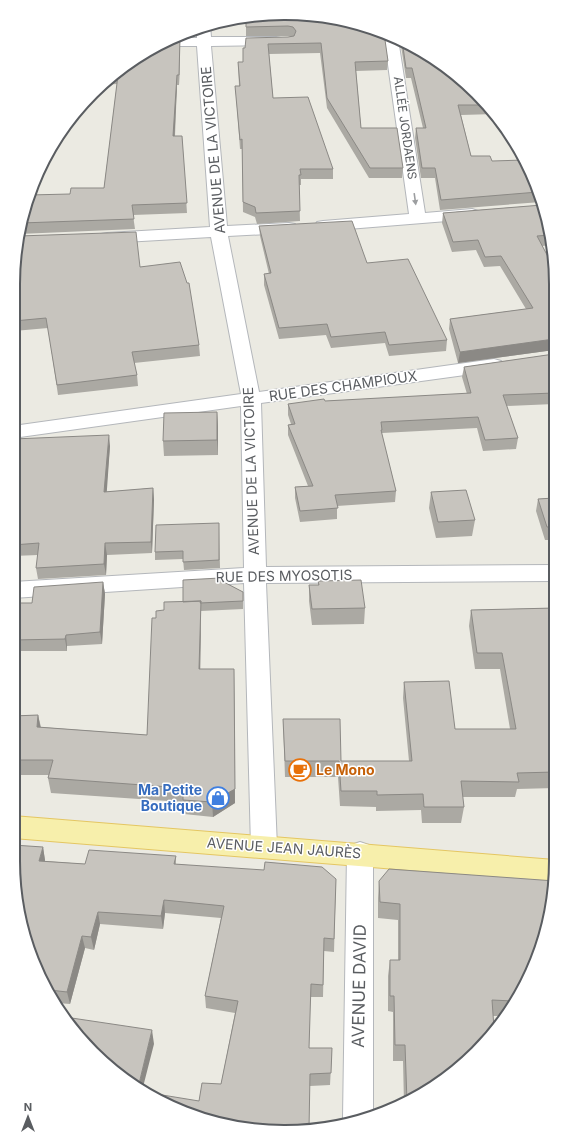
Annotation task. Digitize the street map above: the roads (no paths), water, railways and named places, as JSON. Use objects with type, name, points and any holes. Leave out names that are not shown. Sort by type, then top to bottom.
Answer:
[{"type":"main road","name":"AVENUE JEAN JAURÈS","points":[[20,828],[548,870]]},
{"type":"street","points":[[193,36],[204,34],[288,41]]},
{"type":"street","name":"AVENUE DE LA VICTOIRE","points":[[204,34],[219,233],[251,398],[264,847]]},
{"type":"street","name":"ALLÉE JORDAENS","points":[[394,44],[418,219]]},
{"type":"street","points":[[92,239],[219,233],[488,213]]},
{"type":"street","name":"RUE DES CHAMPIOUX","points":[[20,431],[515,362]]},
{"type":"street","name":"RUE DES MYOSOTIS","points":[[20,590],[255,575],[549,573]]},
{"type":"street","name":"AVENUE DAVID","points":[[358,1115],[360,854]]},
{"type":"place","name":"Le Mono","points":[[300,770]]},
{"type":"place","name":"Ma Petite Boutique","points":[[218,798]]}]
